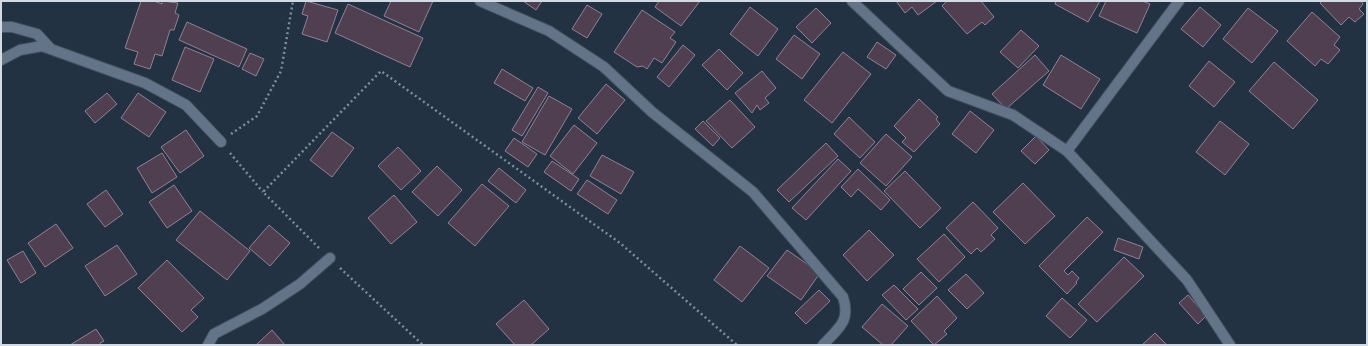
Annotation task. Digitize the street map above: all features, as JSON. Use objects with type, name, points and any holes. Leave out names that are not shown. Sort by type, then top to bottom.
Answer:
[{"type":"street","points":[[852,1],[948,91],[1013,115],[1067,152],[1187,280],[1230,345]]},
{"type":"street","points":[[1067,152],[1179,1]]},
{"type":"street","points":[[485,2],[549,31],[604,67],[652,112],[753,192],[843,297],[847,309],[844,322],[823,345]]},
{"type":"street","points":[[1,27],[12,27],[37,34],[51,50]]},
{"type":"street","points":[[1,60],[20,50],[42,46],[145,83],[186,105],[221,142]]},
{"type":"street","points":[[208,345],[214,334],[262,309],[300,284],[330,258]]},
{"type":"path","points":[[293,1],[281,72],[257,116],[221,142],[264,192],[330,258],[423,345]]},
{"type":"path","points":[[264,192],[381,71],[620,243],[737,345]]},
{"type":"building","points":[[141,1],[154,1],[162,4],[162,1],[178,3],[175,13],[179,15],[174,30],[170,30],[162,56],[155,54],[150,69],[134,64],[138,52],[125,48]]},
{"type":"building","points":[[306,1],[338,10],[327,42],[302,34],[308,16],[302,14]]},
{"type":"building","points":[[391,1],[433,1],[419,32],[384,16]]},
{"type":"building","points":[[523,1],[542,1],[536,10]]},
{"type":"building","points":[[659,1],[700,1],[681,26],[655,7]]},
{"type":"building","points":[[896,1],[937,1],[918,15],[912,7],[905,13]]},
{"type":"building","points":[[947,1],[981,1],[994,17],[985,25],[982,22],[967,34],[942,6]]},
{"type":"building","points":[[1056,1],[1100,1],[1088,22],[1055,4]]},
{"type":"building","points":[[1106,1],[1142,1],[1150,4],[1137,33],[1099,16]]},
{"type":"building","points":[[1322,1],[1361,1],[1363,4],[1359,9],[1364,14],[1355,22],[1349,17],[1341,25],[1320,3]]},
{"type":"building","points":[[348,4],[423,38],[410,67],[335,33]]},
{"type":"building","points":[[587,5],[602,14],[587,38],[572,29]]},
{"type":"building","points":[[750,7],[778,29],[758,56],[730,34]]},
{"type":"building","points":[[1200,7],[1221,25],[1203,47],[1181,29]]},
{"type":"building","points":[[816,8],[831,23],[812,43],[796,27]]},
{"type":"building","points":[[1248,8],[1278,31],[1252,63],[1223,39]]},
{"type":"building","points":[[642,10],[675,32],[670,38],[676,42],[662,63],[654,58],[647,69],[643,66],[637,67],[614,52]]},
{"type":"building","points":[[1312,12],[1340,37],[1334,45],[1340,50],[1328,64],[1321,59],[1315,66],[1287,41]]},
{"type":"building","points":[[187,22],[247,49],[239,67],[179,40]]},
{"type":"building","points":[[1021,30],[1039,46],[1018,68],[1000,52]]},
{"type":"building","points":[[794,35],[820,54],[802,79],[776,59]]},
{"type":"building","points":[[877,42],[896,55],[886,69],[867,57]]},
{"type":"building","points":[[683,45],[695,55],[669,87],[657,77]]},
{"type":"building","points":[[185,47],[214,59],[200,92],[172,80]]},
{"type":"building","points":[[719,49],[743,73],[727,90],[702,65]]},
{"type":"building","points":[[843,52],[871,74],[832,123],[804,100]]},
{"type":"building","points":[[250,53],[264,59],[256,76],[242,69]]},
{"type":"building","points":[[1035,55],[1049,71],[1006,109],[992,94]]},
{"type":"building","points":[[1061,55],[1100,79],[1081,109],[1043,85]]},
{"type":"building","points":[[1209,61],[1235,82],[1214,107],[1189,86]]},
{"type":"building","points":[[1274,62],[1318,100],[1293,129],[1249,91]]},
{"type":"building","points":[[502,69],[533,88],[525,101],[494,83]]},
{"type":"building","points":[[762,71],[776,88],[765,98],[769,103],[760,110],[757,105],[752,113],[735,93]]},
{"type":"building","points":[[606,84],[625,100],[597,134],[578,118]]},
{"type":"building","points":[[538,87],[548,93],[522,136],[512,130]]},
{"type":"building","points":[[107,93],[117,104],[95,123],[85,111]]},
{"type":"building","points":[[138,93],[166,112],[149,137],[121,118]]},
{"type":"building","points":[[549,96],[572,109],[545,155],[522,142]]},
{"type":"building","points":[[919,99],[938,117],[936,119],[940,124],[914,152],[902,142],[906,138],[894,126]]},
{"type":"building","points":[[730,100],[755,127],[732,148],[706,121]]},
{"type":"building","points":[[970,111],[994,130],[976,153],[952,134]]},
{"type":"building","points":[[849,117],[875,142],[860,158],[834,134]]},
{"type":"building","points":[[703,121],[720,138],[713,146],[695,129]]},
{"type":"building","points":[[1220,121],[1249,144],[1225,175],[1196,152]]},
{"type":"building","points":[[574,125],[597,143],[573,174],[550,156]]},
{"type":"building","points":[[186,130],[204,156],[180,173],[161,147]]},
{"type":"building","points":[[332,132],[354,148],[332,177],[310,160]]},
{"type":"building","points":[[886,134],[912,157],[886,186],[860,163]]},
{"type":"building","points":[[1036,136],[1049,150],[1035,164],[1021,151]]},
{"type":"building","points":[[514,138],[537,154],[528,167],[505,151]]},
{"type":"building","points":[[826,143],[838,156],[789,202],[777,190]]},
{"type":"building","points":[[398,147],[421,171],[401,190],[378,166]]},
{"type":"building","points":[[162,153],[177,177],[152,193],[137,168]]},
{"type":"building","points":[[602,155],[634,172],[621,194],[590,176]]},
{"type":"building","points":[[838,159],[851,171],[806,220],[792,208]]},
{"type":"building","points":[[552,161],[579,179],[571,191],[544,172]]},
{"type":"building","points":[[437,166],[462,190],[438,216],[412,192]]},
{"type":"building","points":[[499,168],[526,190],[516,203],[488,181]]},
{"type":"building","points":[[858,169],[890,200],[881,210],[858,189],[851,197],[841,187]]},
{"type":"building","points":[[905,171],[941,208],[920,228],[884,191]]},
{"type":"building","points":[[587,180],[617,200],[608,214],[577,194]]},
{"type":"building","points":[[1023,183],[1055,216],[1025,244],[993,212]]},
{"type":"building","points":[[482,184],[509,206],[475,246],[448,223]]},
{"type":"building","points":[[174,185],[192,211],[167,228],[149,202]]},
{"type":"building","points":[[106,190],[123,214],[105,227],[87,204]]},
{"type":"building","points":[[394,195],[417,222],[391,244],[368,218]]},
{"type":"building","points":[[973,202],[998,228],[991,235],[995,239],[981,252],[977,248],[971,254],[946,228]]},
{"type":"building","points":[[200,211],[250,251],[227,280],[176,240]]},
{"type":"building","points":[[1087,217],[1103,232],[1064,271],[1068,275],[1072,271],[1079,278],[1076,282],[1077,283],[1067,294],[1039,266]]},
{"type":"building","points":[[56,224],[73,248],[45,267],[28,243]]},
{"type":"building","points":[[269,225],[290,243],[270,266],[249,248]]},
{"type":"building","points":[[869,230],[894,255],[867,281],[843,255]]},
{"type":"building","points":[[944,234],[965,257],[939,282],[917,259]]},
{"type":"building","points":[[1118,238],[1143,247],[1139,259],[1114,250]]},
{"type":"building","points":[[117,245],[137,274],[105,296],[85,266]]},
{"type":"building","points":[[740,246],[769,268],[742,302],[714,280]]},
{"type":"building","points":[[787,250],[820,273],[801,300],[767,276]]},
{"type":"building","points":[[23,251],[36,273],[21,283],[7,260]]},
{"type":"building","points":[[1124,257],[1144,276],[1097,322],[1078,304]]},
{"type":"building","points":[[167,260],[204,298],[191,310],[198,317],[182,332],[138,288]]},
{"type":"building","points":[[921,272],[937,288],[919,305],[903,289]]},
{"type":"building","points":[[966,274],[984,293],[967,309],[948,290]]},
{"type":"building","points":[[894,285],[918,309],[906,320],[882,295]]},
{"type":"building","points":[[819,290],[830,301],[806,324],[795,313]]},
{"type":"building","points":[[1188,295],[1206,316],[1198,324],[1179,303]]},
{"type":"building","points":[[937,296],[957,318],[944,331],[947,334],[934,345],[911,321]]},
{"type":"building","points":[[1062,298],[1087,320],[1070,338],[1046,316]]},
{"type":"building","points":[[524,300],[549,329],[531,345],[515,345],[496,324]]},
{"type":"building","points":[[882,304],[908,326],[891,345],[883,345],[862,327]]},
{"type":"building","points":[[96,329],[104,341],[100,343],[101,345],[70,345]]},
{"type":"building","points":[[272,330],[285,345],[256,345]]},
{"type":"building","points":[[1155,333],[1167,345],[1142,345]]}]
